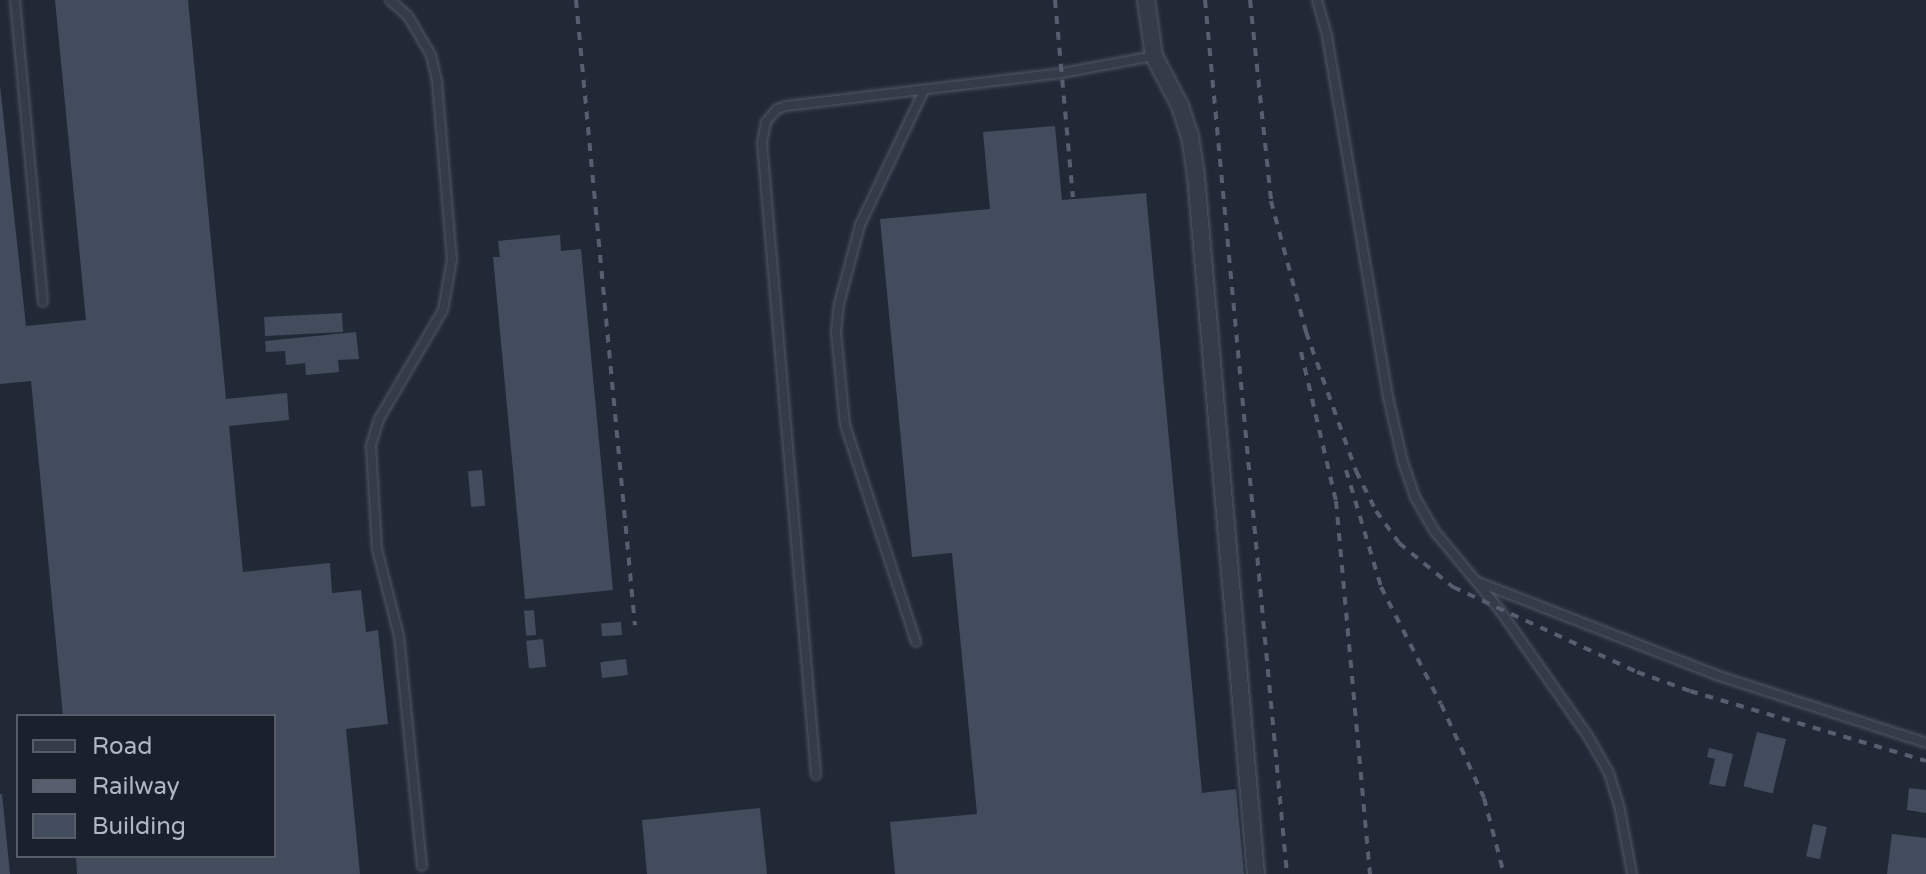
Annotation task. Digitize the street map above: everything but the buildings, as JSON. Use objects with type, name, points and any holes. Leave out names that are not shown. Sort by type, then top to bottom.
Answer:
[{"type":"street","points":[[1146,0],[1154,56],[1180,106],[1190,136],[1196,176],[1256,874]]},
{"type":"lane","points":[[15,0],[43,302]]},
{"type":"lane","points":[[390,0],[408,16],[431,55],[437,82],[452,259],[443,310],[379,419],[371,446],[377,549],[399,636],[422,866]]},
{"type":"lane","points":[[1317,0],[1327,36],[1388,397],[1403,462],[1416,499],[1436,533],[1477,582],[1588,736],[1609,773],[1627,840],[1632,874]]},
{"type":"lane","points":[[816,775],[762,132],[771,115],[786,106],[1062,73],[1154,56]]},
{"type":"lane","points":[[916,642],[845,425],[836,332],[839,304],[860,225],[924,90]]},
{"type":"lane","points":[[1477,582],[1716,675],[1926,743]]},
{"type":"railway","points":[[576,0],[635,625]]},
{"type":"railway","points":[[1055,0],[1073,197]]},
{"type":"railway","points":[[1205,0],[1287,874]]},
{"type":"railway","points":[[1250,0],[1271,201],[1306,332],[1356,471],[1376,511],[1399,543],[1453,587],[1637,672],[1690,691],[1926,761]]},
{"type":"railway","points":[[1301,352],[1336,501],[1370,874]]},
{"type":"railway","points":[[1346,470],[1381,587],[1441,704],[1484,798],[1504,874]]}]
